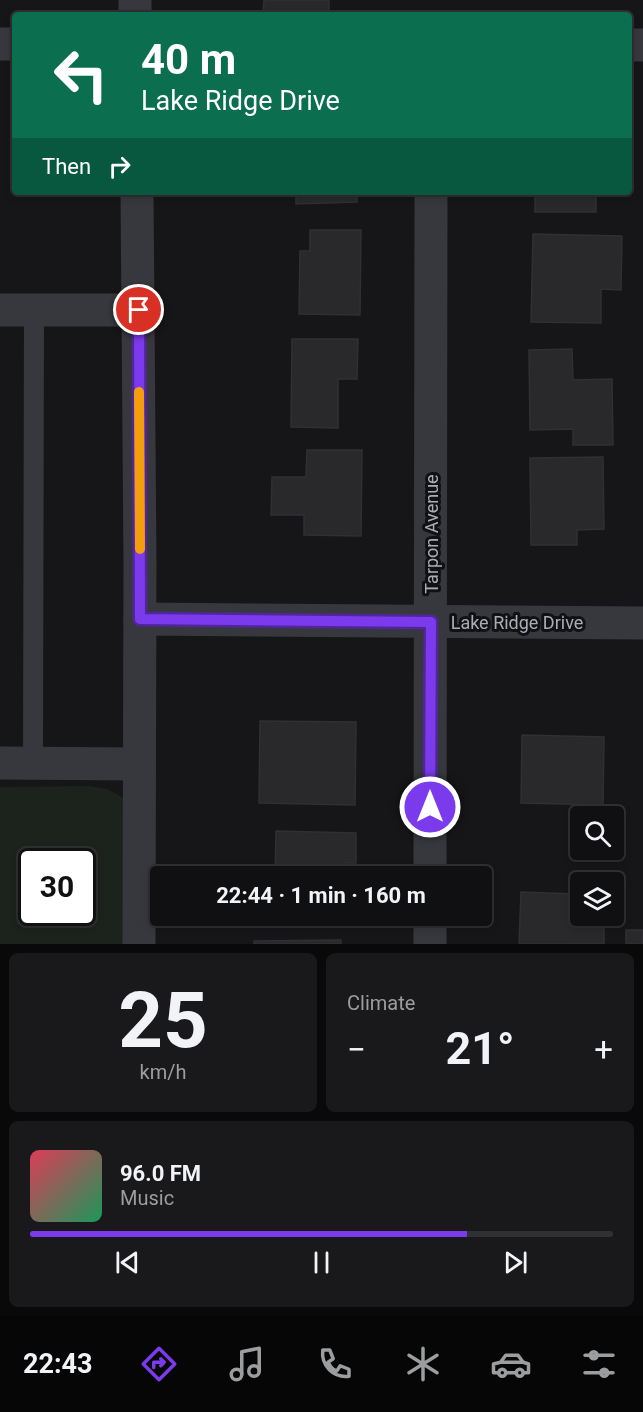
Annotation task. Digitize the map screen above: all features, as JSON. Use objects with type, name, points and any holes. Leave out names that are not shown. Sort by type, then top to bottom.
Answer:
[{"type":"street","points":[[137,195],[140,619],[139,944]]},
{"type":"street","name":"Tarpon Avenue","points":[[430,866],[431,195]]},
{"type":"street","points":[[0,310],[139,310]]},
{"type":"street","name":"Lake Ridge Drive","points":[[140,619],[643,623]]},
{"type":"street","points":[[0,763],[138,764]]},
{"type":"street","points":[[430,926],[430,944]]},
{"type":"lane","points":[[33,763],[34,310]]},
{"type":"shaded area","points":[[90,786],[107,789],[126,799],[126,944],[0,944],[0,787]]},
{"type":"building","points":[[264,0],[329,0],[329,12],[263,12]]},
{"type":"building","points":[[296,195],[357,195],[357,202],[296,204]]},
{"type":"building","points":[[535,195],[596,195],[596,212],[535,212]]},
{"type":"building","points":[[310,230],[361,230],[360,315],[299,314],[300,251],[310,251]]},
{"type":"building","points":[[533,234],[622,236],[621,290],[601,289],[601,323],[531,322]]},
{"type":"building","points":[[292,339],[358,339],[357,379],[338,379],[338,428],[291,427]]},
{"type":"building","points":[[572,349],[573,380],[612,379],[613,445],[573,445],[573,429],[530,430],[529,350]]},
{"type":"building","points":[[307,450],[362,450],[361,536],[304,535],[304,515],[271,515],[272,477],[306,477]]},
{"type":"building","points":[[603,457],[604,529],[577,530],[577,545],[531,545],[530,458]]},
{"type":"building","points":[[260,721],[356,722],[355,805],[259,803]]},
{"type":"building","points":[[522,735],[604,737],[603,805],[521,803]]},
{"type":"building","points":[[276,831],[356,833],[356,863],[345,863],[345,866],[275,866]]},
{"type":"building","points":[[521,892],[570,894],[570,926],[604,926],[604,944],[519,944]]},
{"type":"building","points":[[626,930],[643,930],[643,944],[626,944]]},
{"type":"building","points":[[341,940],[341,944],[254,944],[254,941]]},
{"type":"slow traffic","points":[[139,392],[140,549]]},
{"type":"route","points":[[139,310],[140,619],[431,622],[430,807]]}]
